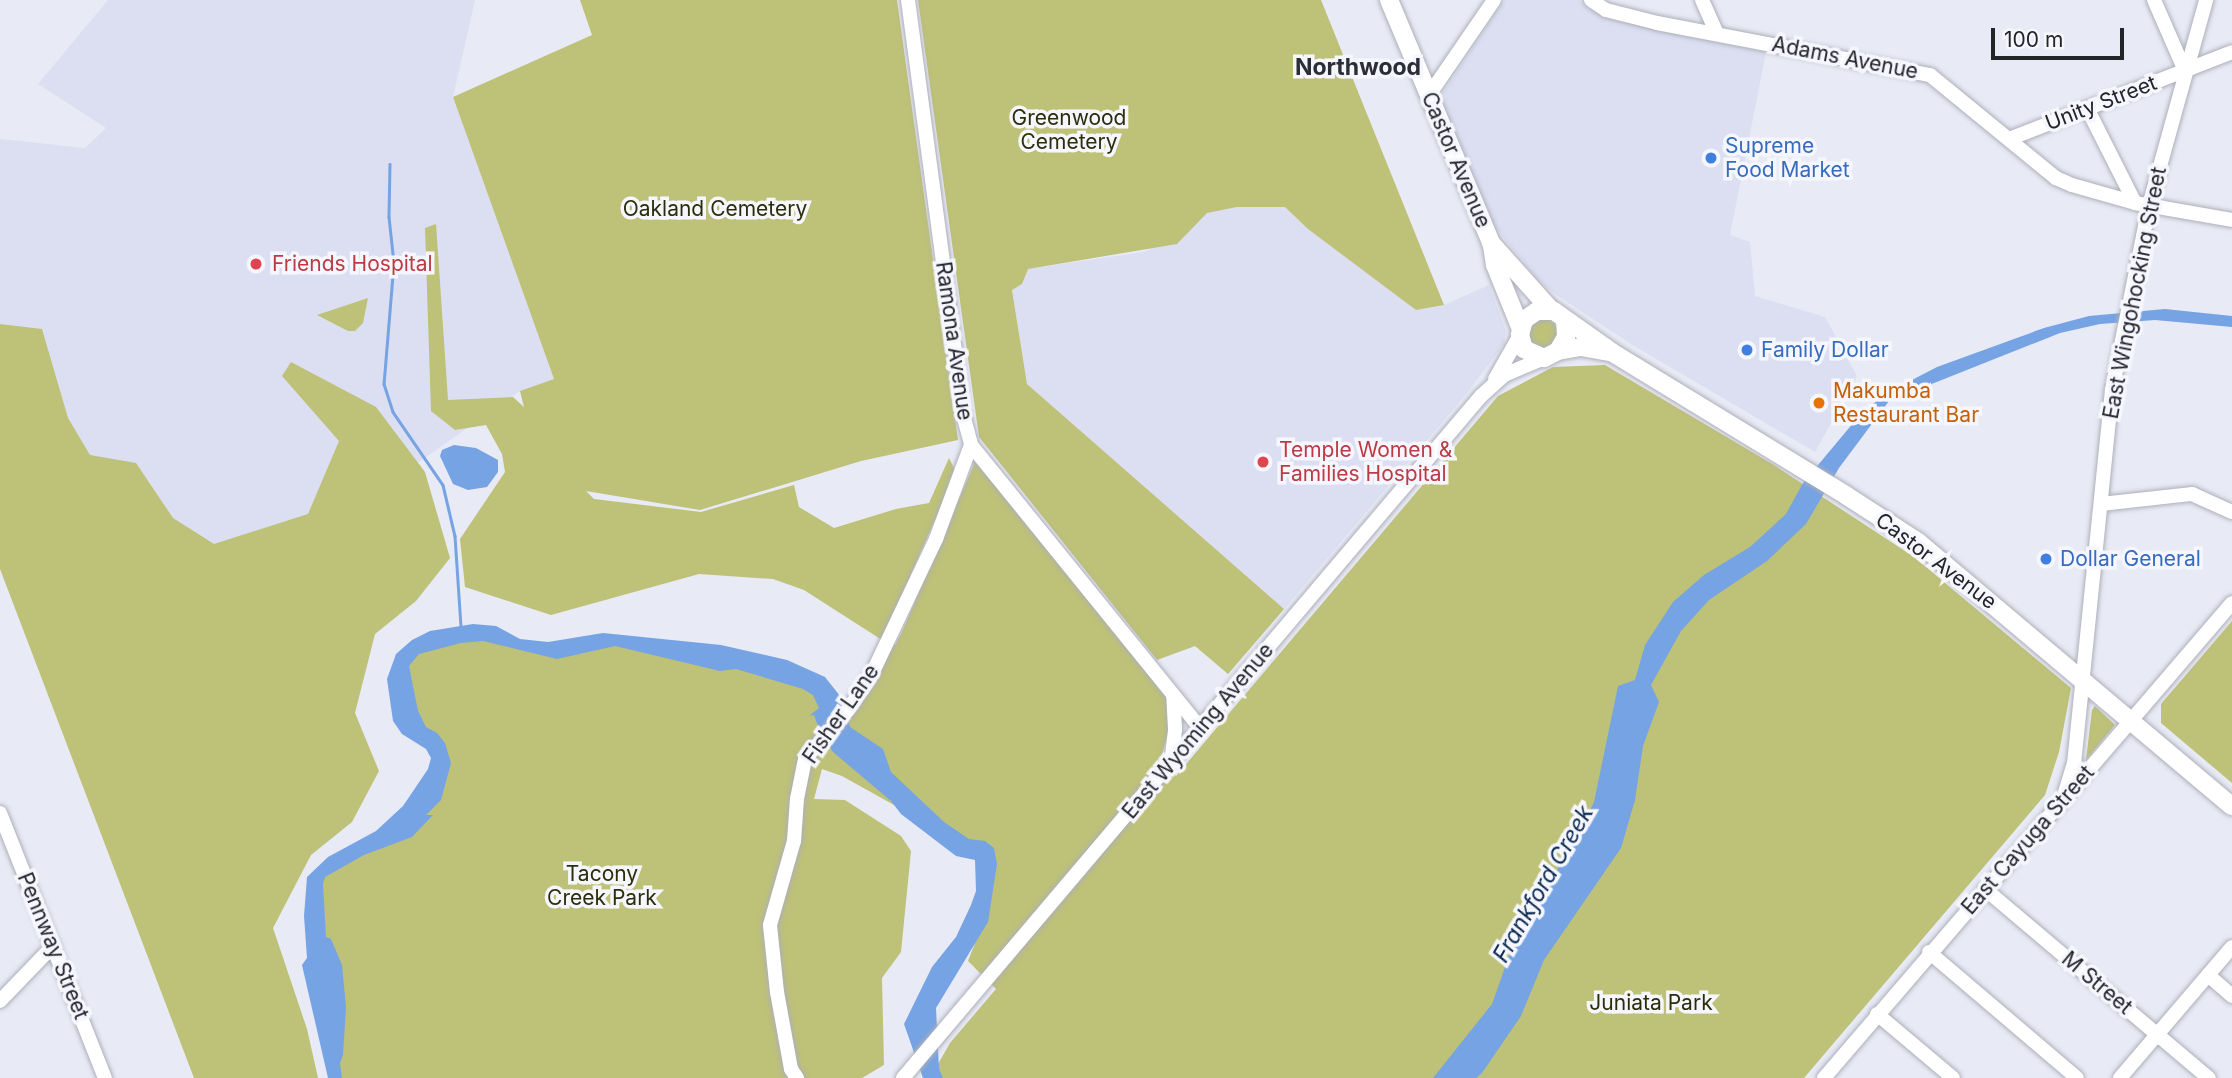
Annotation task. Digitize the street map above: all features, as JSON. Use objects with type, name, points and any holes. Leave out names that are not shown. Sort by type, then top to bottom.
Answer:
[{"type":"main road","name":"Castor Avenue","points":[[1390,0],[1491,243],[1494,265],[1520,331]]},
{"type":"main road","name":"Castor Avenue","points":[[1491,243],[1558,316],[1918,542],[2232,806]]},
{"type":"main road","points":[[1530,314],[1558,316],[1566,337],[1551,355],[1524,349],[1520,331],[1530,314]]},
{"type":"main road","name":"Castor Avenue","points":[[1551,355],[1581,347],[1613,353]]},
{"type":"street","name":"Ramona Avenue","points":[[908,0],[964,418],[971,445],[1200,728]]},
{"type":"street","points":[[1429,95],[1494,0]]},
{"type":"street","name":"Adams Avenue","points":[[1591,0],[1606,10],[1930,75],[2059,179],[2142,205],[2232,220]]},
{"type":"street","points":[[1702,0],[1717,34]]},
{"type":"street","points":[[2154,0],[2185,71]]},
{"type":"street","name":"East Wingohocking Street","points":[[2063,799],[2074,764],[2112,390],[2130,299],[2142,205],[2206,0]]},
{"type":"street","name":"Unity Street","points":[[2009,139],[2232,52]]},
{"type":"street","points":[[2087,108],[2142,205]]},
{"type":"street","name":"East Wyoming Avenue","points":[[903,1078],[1493,383],[1520,331]]},
{"type":"street","name":"East Wyoming Avenue","points":[[1493,383],[1514,370],[1551,355]]},
{"type":"street","name":"Fisher Lane","points":[[797,1078],[791,1069],[777,992],[771,925],[794,841],[801,773],[805,759],[848,710],[871,676],[936,539],[971,445]]},
{"type":"street","points":[[2101,504],[2192,494],[2232,512]]},
{"type":"street","name":"East Cayuga Street","points":[[1824,1078],[2232,603]]},
{"type":"street","points":[[1171,762],[1175,729],[1173,695]]},
{"type":"street","name":"Pennway Street","points":[[0,813],[106,1078]]},
{"type":"street","name":"M Street","points":[[1985,889],[2209,1078]]},
{"type":"street","points":[[0,1001],[53,946]]},
{"type":"street","points":[[2120,1078],[2232,947]]},
{"type":"street","points":[[1929,953],[2077,1078]]},
{"type":"street","points":[[2208,975],[2232,996]]},
{"type":"street","points":[[1877,1014],[1952,1078]]},
{"type":"shaded area","name":"Friends Hospital","points":[[108,0],[475,0],[453,97],[554,379],[520,391],[334,522],[215,548],[0,481],[0,139],[85,148],[106,128],[38,84]]},
{"type":"shaded area","points":[[1504,0],[1579,0],[1608,19],[1766,52],[1730,235],[1750,242],[1755,296],[1825,317],[1857,376],[1815,452],[1634,346],[1558,296],[1541,283],[1494,226],[1441,96]]},
{"type":"shaded area","name":"Temple Women & Families Hospital","points":[[1237,207],[1285,207],[1416,310],[1444,305],[1489,285],[1506,331],[1504,344],[1467,393],[1284,609],[1027,384],[1012,289],[1022,284],[1027,269],[1144,252],[1195,224],[1207,213]]},
{"type":"green space","name":"Oakland Cemetery","points":[[580,0],[897,0],[958,440],[861,461],[700,510],[586,491],[594,499],[701,512],[794,485],[799,507],[834,528],[896,509],[929,503],[949,458],[956,472],[882,640],[804,590],[773,579],[699,574],[551,615],[465,587],[460,539],[505,472],[502,454],[486,425],[455,430],[431,411],[425,228],[436,224],[448,400],[513,397],[524,407],[520,391],[554,379],[453,97],[592,35]]},
{"type":"green space","name":"Greenwood Cemetery","points":[[918,0],[1321,0],[1444,305],[1416,310],[1308,229],[1285,207],[1237,207],[1207,213],[1177,244],[1028,269],[1022,284],[1012,290],[1027,384],[1284,609],[1228,674],[1195,646],[1157,660],[979,437]]},
{"type":"green space","points":[[368,298],[363,323],[355,331],[348,331],[317,315]]},
{"type":"green space","points":[[1542,318],[1553,323],[1558,334],[1553,345],[1542,350],[1531,345],[1526,334],[1531,323]]},
{"type":"green space","points":[[0,324],[42,329],[68,418],[90,455],[136,463],[173,518],[214,544],[308,514],[339,441],[282,376],[291,362],[376,407],[425,472],[450,558],[416,601],[375,634],[355,713],[379,771],[352,822],[311,855],[273,928],[307,1029],[318,1078],[194,1078],[0,569]]},
{"type":"green space","points":[[1605,365],[1774,465],[1914,557],[2071,688],[2059,752],[2045,795],[1804,1078],[930,1078],[950,1043],[996,989],[968,961],[981,928],[980,853],[842,776],[822,769],[814,799],[845,800],[901,836],[911,851],[901,952],[882,978],[884,1065],[862,1078],[330,1078],[309,982],[312,877],[397,825],[444,751],[393,695],[403,657],[443,631],[536,647],[602,636],[822,683],[858,710],[893,642],[895,645],[901,634],[975,462],[1082,587],[1170,700],[1172,720],[1160,761],[1176,776],[1498,396],[1553,367]]},
{"type":"green space","points":[[2232,621],[2232,783],[2161,723],[2161,704]]},
{"type":"green space","points":[[2095,706],[2115,725],[2086,760],[2092,710]]},
{"type":"water","points":[[2165,309],[2232,316],[2232,327],[2155,320],[2100,324],[2060,333],[1889,401],[1839,468],[1806,524],[1767,561],[1709,600],[1681,631],[1651,685],[1659,702],[1643,746],[1635,800],[1621,848],[1544,960],[1521,1016],[1482,1073],[1476,1078],[1433,1078],[1492,1004],[1514,942],[1579,833],[1594,802],[1618,686],[1635,680],[1645,645],[1673,602],[1704,575],[1750,547],[1786,514],[1803,483],[1859,416],[1885,394],[1937,367],[2044,328],[2089,316]]},
{"type":"water","points":[[454,445],[476,448],[498,460],[498,472],[487,487],[468,490],[453,484],[440,456],[442,450]]},
{"type":"water","points":[[473,624],[496,626],[520,639],[548,642],[603,633],[721,645],[787,660],[825,677],[840,696],[850,727],[883,749],[891,772],[944,822],[969,839],[985,841],[994,848],[997,864],[988,922],[936,1008],[939,1069],[943,1078],[923,1078],[904,1024],[932,967],[956,937],[971,905],[976,891],[975,860],[956,856],[901,814],[891,801],[833,752],[820,732],[814,715],[809,716],[819,708],[813,695],[803,689],[736,669],[720,671],[615,646],[557,659],[483,641],[461,643],[419,654],[409,666],[418,711],[426,727],[437,733],[445,743],[451,763],[441,800],[426,815],[433,815],[412,837],[364,855],[325,877],[323,884],[326,937],[331,939],[342,965],[346,1007],[343,1055],[340,1063],[342,1078],[328,1078],[302,965],[307,958],[304,916],[307,877],[328,857],[376,831],[403,806],[428,769],[431,758],[426,749],[402,734],[393,721],[387,679],[396,654],[412,640],[430,631]]},
{"type":"waterway","points":[[390,164],[389,217],[394,263],[384,384],[393,412],[443,485],[455,536],[461,626]]},
{"type":"place","name":"Supreme Food Market","points":[[1711,158]]},
{"type":"place","name":"Friends Hospital","points":[[256,264]]},
{"type":"place","name":"Family Dollar","points":[[1747,350]]},
{"type":"place","name":"Makumba Restaurant Bar","points":[[1819,403]]},
{"type":"place","name":"Temple Women & Families Hospital","points":[[1263,462]]},
{"type":"place","name":"Dollar General","points":[[2046,559]]},
{"type":"district","name":"Northwood","points":[[1358,67]]},
{"type":"park label","name":"Tacony Creek Park","points":[[602,886]]},
{"type":"park label","name":"Juniata Park","points":[[1651,1003]]},
{"type":"water label","name":"Frankford Creek","points":[[1543,884]]}]
